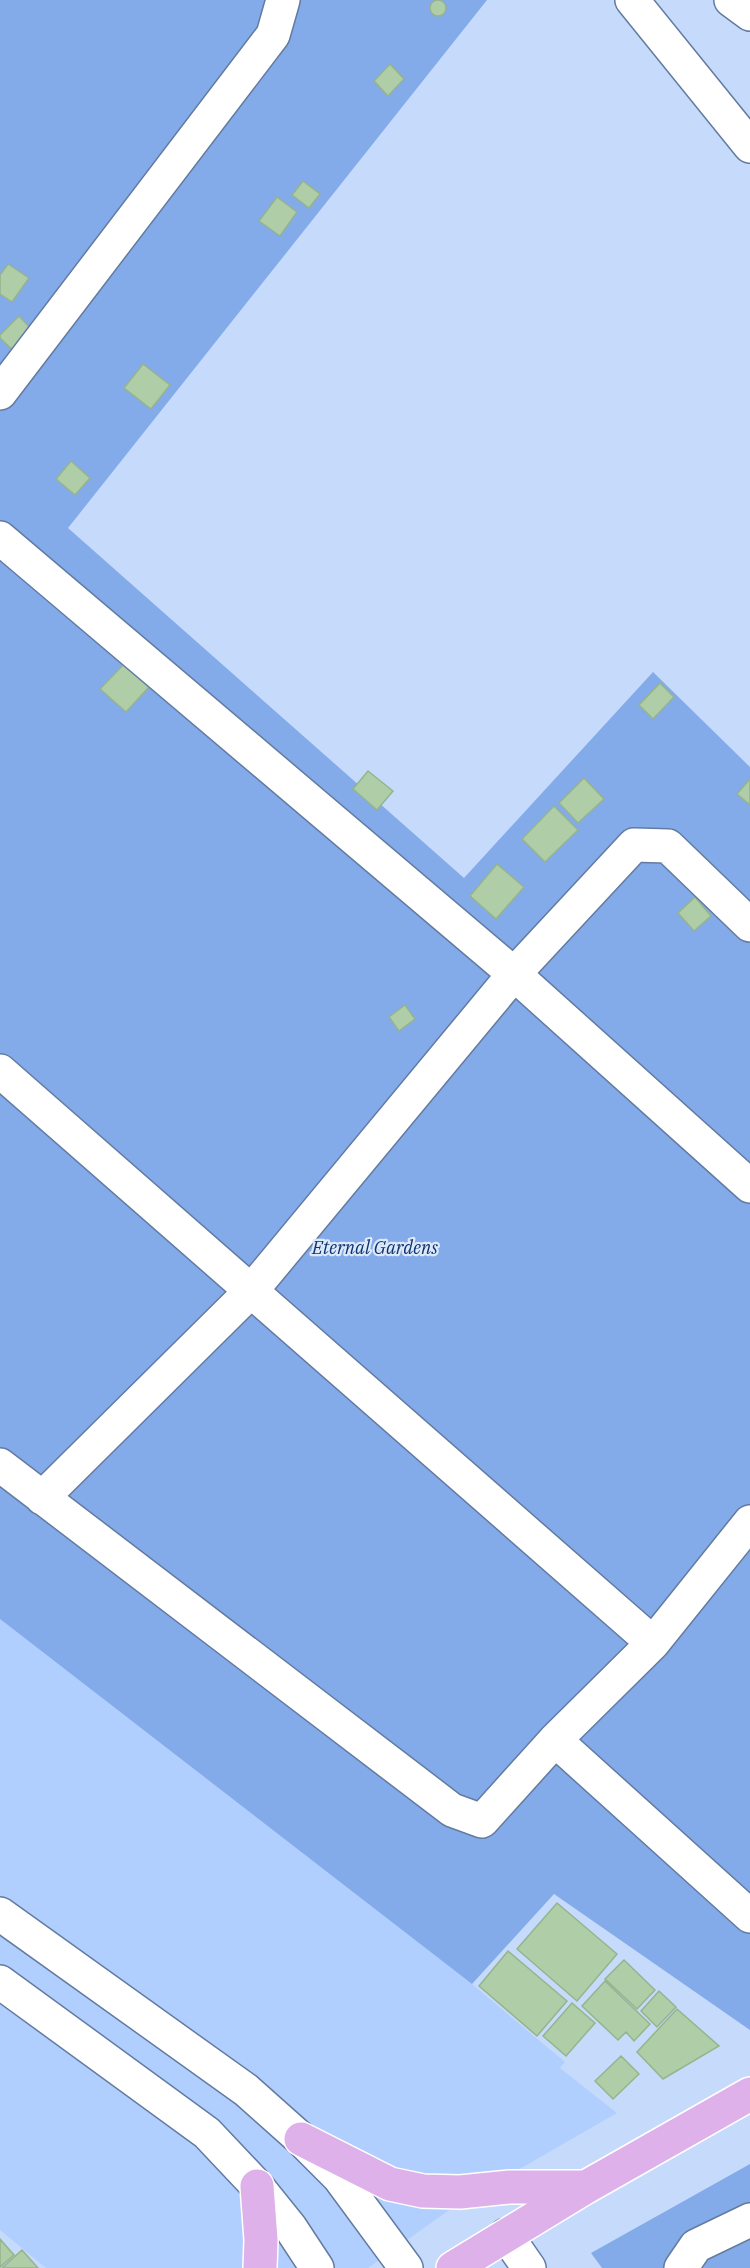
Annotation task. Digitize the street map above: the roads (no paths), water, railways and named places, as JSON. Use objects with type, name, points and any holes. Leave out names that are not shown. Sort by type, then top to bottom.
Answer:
[{"type":"highway","points":[[453,2268],[586,2187],[750,2094]]},
{"type":"highway","points":[[301,2139],[390,2184],[423,2191],[460,2193],[510,2187],[586,2187]]},
{"type":"highway","points":[[257,2186],[261,2240],[260,2268]]},
{"type":"street","points":[[0,393],[273,34],[283,0]]},
{"type":"street","points":[[632,0],[750,146]]},
{"type":"street","points":[[731,0],[750,14]]},
{"type":"street","points":[[0,538],[514,974],[750,1186]]},
{"type":"street","points":[[42,1498],[252,1290],[514,974],[634,845],[668,846],[750,925]]},
{"type":"street","points":[[0,1071],[653,1643]]},
{"type":"street","points":[[0,1465],[452,1810],[482,1821],[555,1740],[653,1643],[750,1522]]},
{"type":"street","points":[[555,1740],[750,1916]]},
{"type":"street","points":[[0,1914],[246,2090],[339,2177],[406,2268]]},
{"type":"street","points":[[0,1982],[207,2133],[257,2186],[290,2227],[317,2268]]},
{"type":"street","points":[[681,2268],[696,2246],[750,2220]]},
{"type":"street","points":[[506,2235],[529,2268]]},
{"type":"park label","name":"Eternal Gardens","points":[[375,1248]]}]
